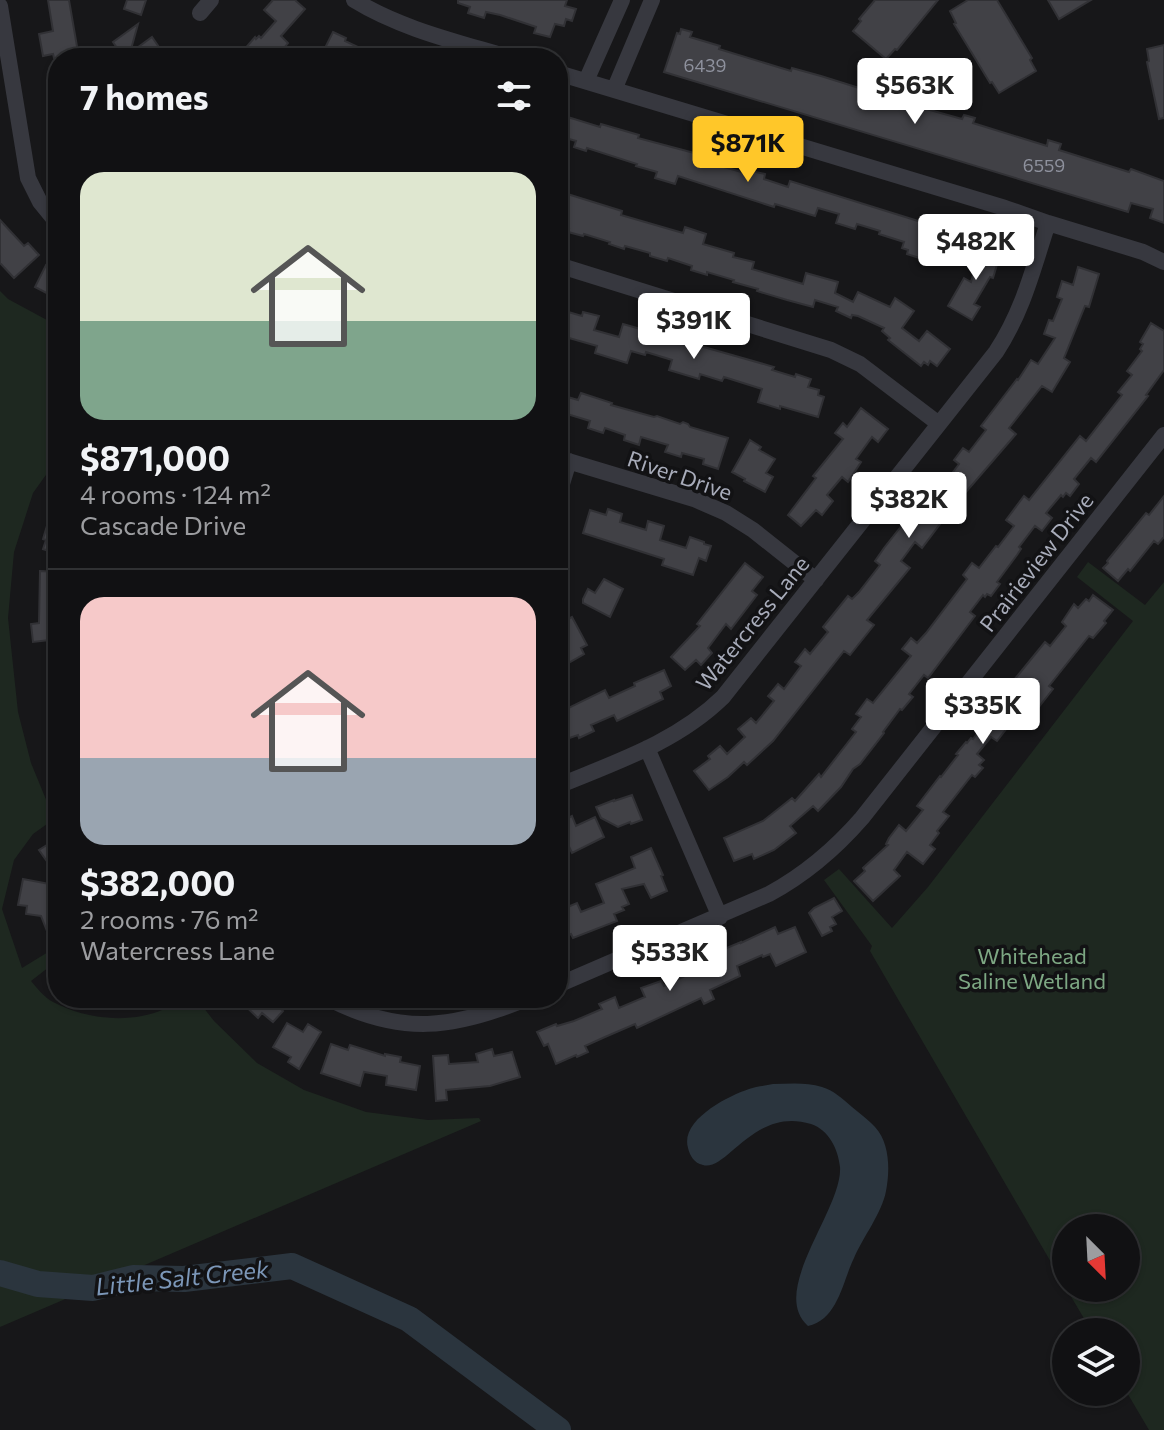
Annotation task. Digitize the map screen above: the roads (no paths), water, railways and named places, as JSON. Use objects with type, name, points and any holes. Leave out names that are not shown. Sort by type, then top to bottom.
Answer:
[{"type":"street","points":[[354,0],[385,17],[479,48]]},
{"type":"street","points":[[586,81],[622,0]]},
{"type":"street","points":[[614,90],[652,0]]},
{"type":"street","points":[[0,6],[28,178],[48,212]]},
{"type":"street","points":[[568,76],[1005,208],[1143,252],[1164,262]]},
{"type":"street","name":"Watercress Lane","points":[[568,782],[683,730],[723,697],[996,352],[1021,308],[1048,223]]},
{"type":"street","points":[[568,268],[831,350],[860,364],[939,424]]},
{"type":"street","name":"Prairieview Drive","points":[[568,981],[769,894],[822,859],[852,831],[1164,435]]},
{"type":"street","name":"River Drive","points":[[568,461],[694,499],[726,513],[753,530],[816,580]]},
{"type":"street","points":[[647,748],[720,917]]},
{"type":"street","points":[[350,1008],[382,1019],[415,1024],[449,1023],[503,1008]]},
{"type":"waterway","name":"Little Salt Creek","points":[[0,1273],[38,1284],[93,1288],[133,1278],[184,1279],[292,1266],[409,1319],[558,1430]]},
{"type":"park label","name":"Whitehead Saline Wetland","points":[[1032,968]]}]
